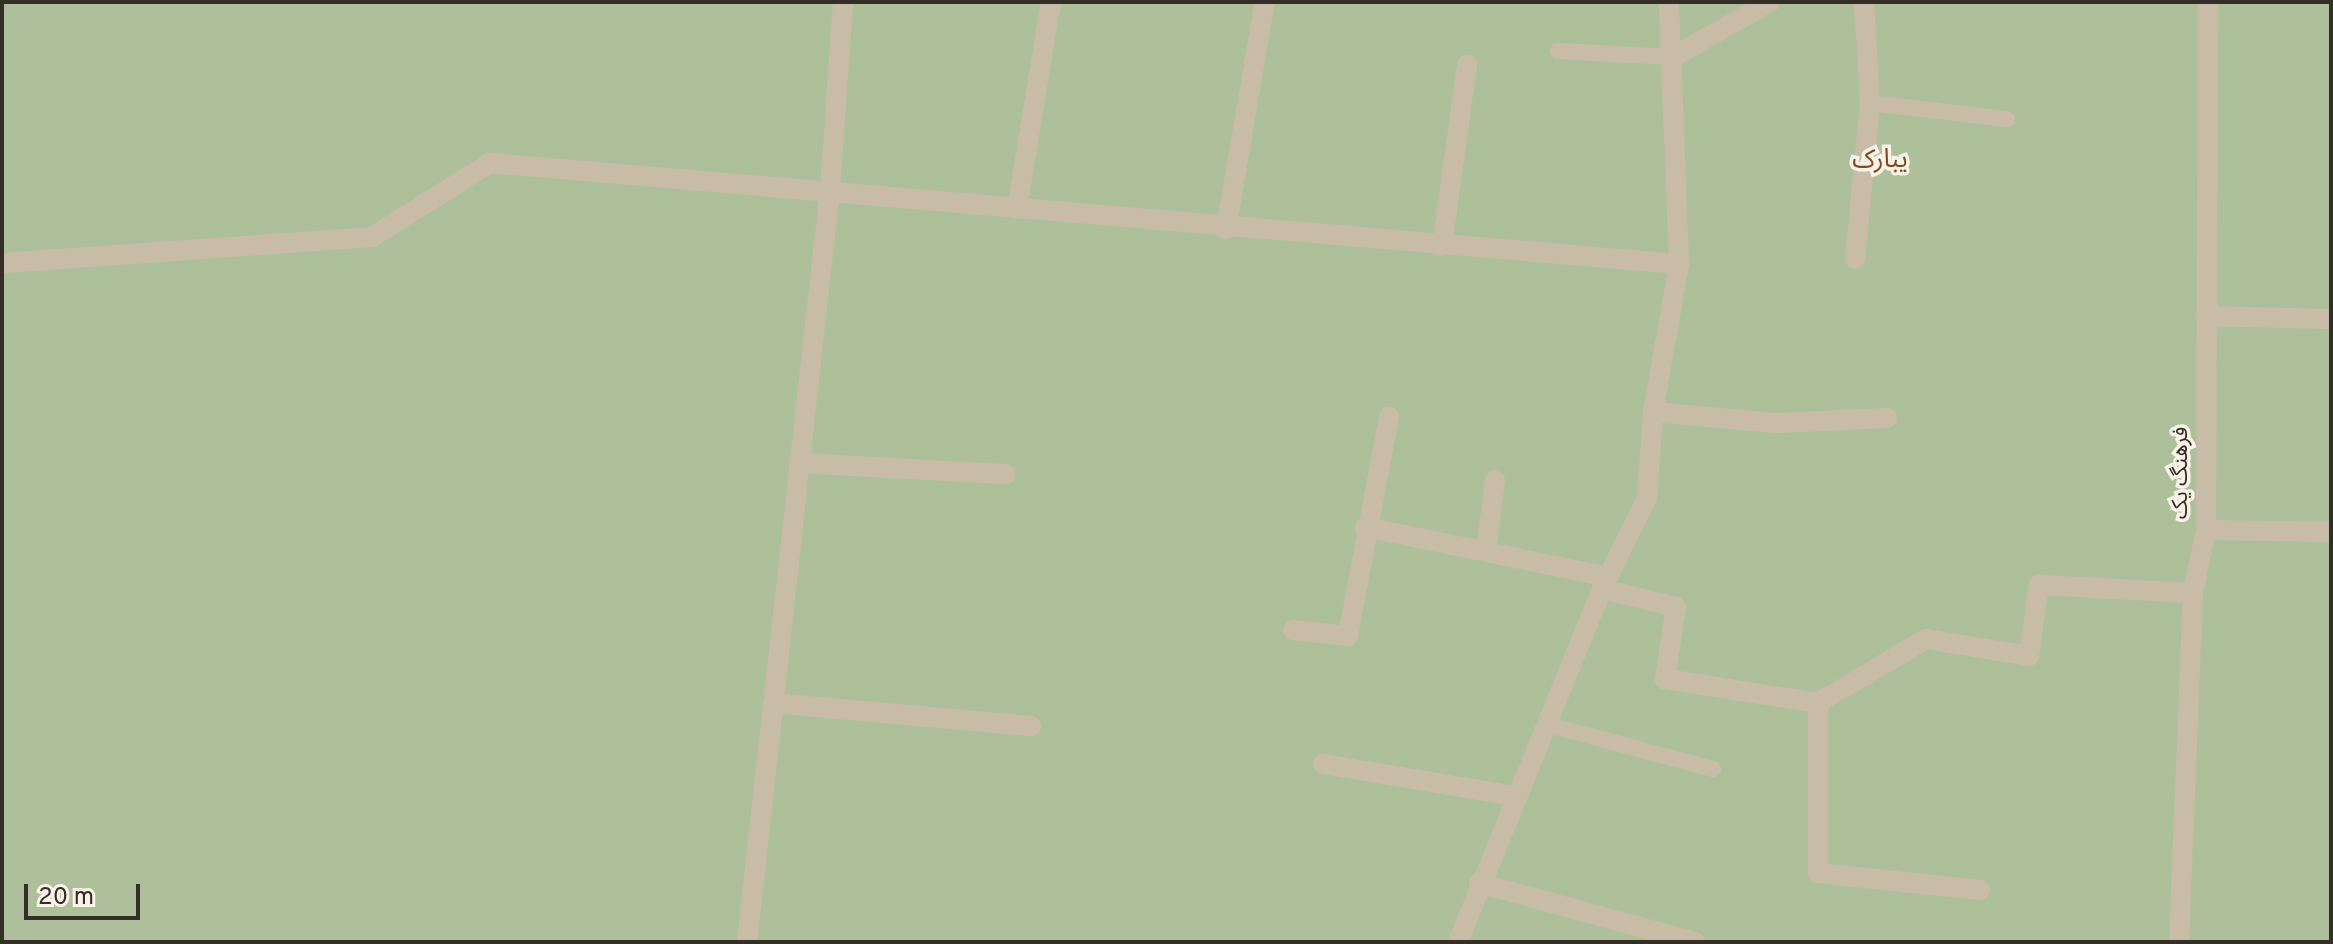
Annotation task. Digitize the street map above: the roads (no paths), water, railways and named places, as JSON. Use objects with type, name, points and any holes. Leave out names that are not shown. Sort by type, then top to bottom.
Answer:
[{"type":"street","points":[[747,942],[830,189],[843,2]]},
{"type":"street","points":[[1017,209],[1051,2]]},
{"type":"street","points":[[1226,229],[1265,2]]},
{"type":"street","points":[[1458,942],[1479,883],[1605,583],[1647,498],[1653,412],[1679,264],[1669,2]]},
{"type":"street","points":[[1673,57],[1770,2]]},
{"type":"street","points":[[1855,259],[1870,103],[1864,2]]},
{"type":"street","name":"فرهنگ یک","points":[[2179,942],[2193,593],[2206,530],[2208,2]]},
{"type":"street","points":[[1442,246],[1467,65]]},
{"type":"street","points":[[2,263],[372,237],[490,163],[830,189],[1226,229],[1679,264]]},
{"type":"street","points":[[2206,316],[2331,319]]},
{"type":"street","points":[[1653,412],[1776,423],[1887,418]]},
{"type":"street","points":[[1293,630],[1348,636],[1365,527],[1389,417]]},
{"type":"street","points":[[800,463],[1006,474]]},
{"type":"street","points":[[1486,552],[1495,481]]},
{"type":"street","points":[[1365,527],[1486,552],[1605,583],[1676,607],[1665,679],[1818,703],[1926,639],[2029,656],[2039,585],[2193,593]]},
{"type":"street","points":[[2206,530],[2331,532]]},
{"type":"street","points":[[773,703],[1031,726]]},
{"type":"street","points":[[1818,703],[1818,873],[1980,890]]},
{"type":"street","points":[[1323,764],[1515,796]]},
{"type":"street","points":[[1479,883],[1695,942]]},
{"type":"lane","points":[[1558,51],[1673,57]]},
{"type":"lane","points":[[1870,103],[2007,119]]},
{"type":"lane","points":[[1545,724],[1713,769]]},
{"type":"district","name":"یبارک","points":[[1880,161]]}]
